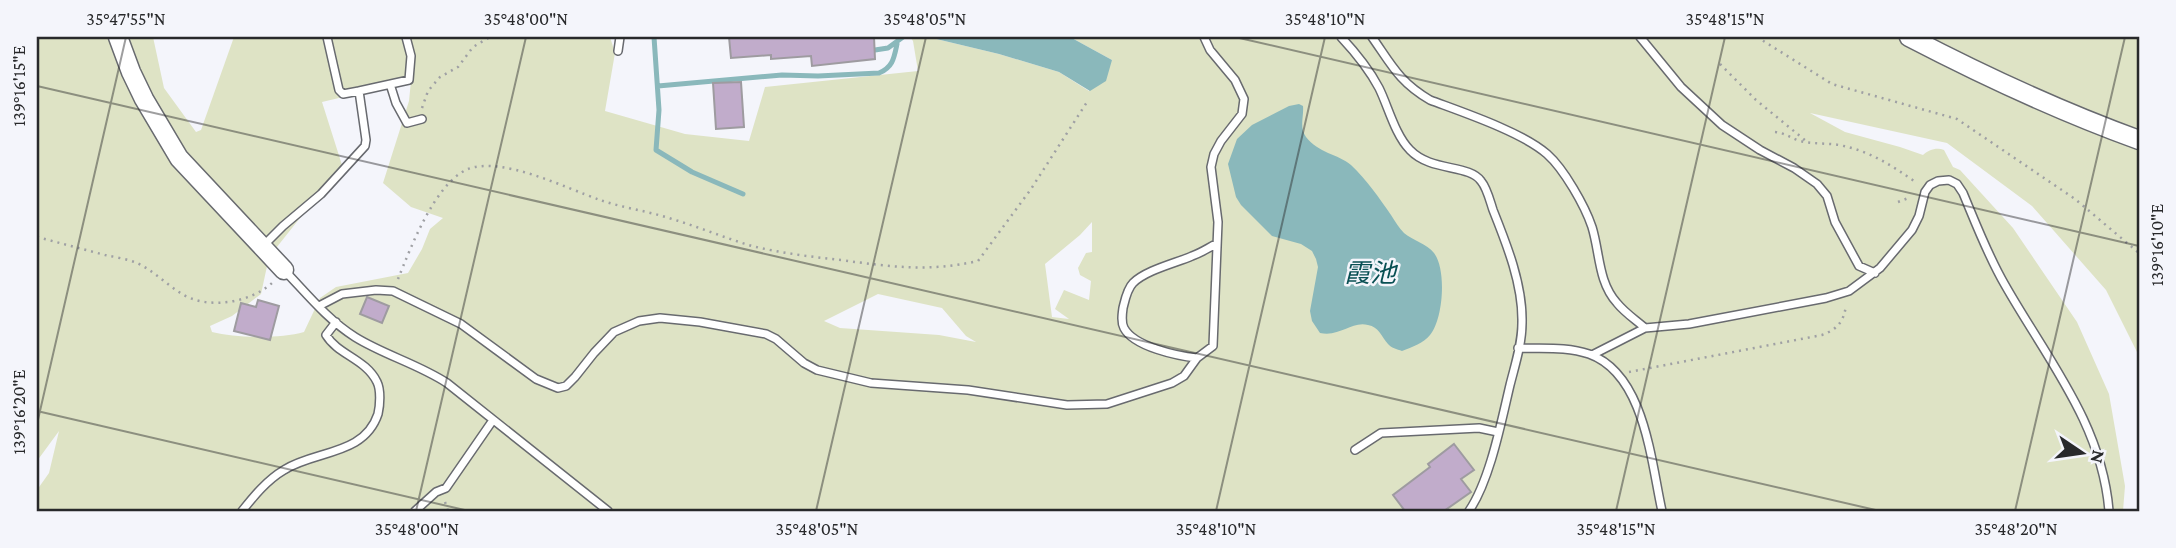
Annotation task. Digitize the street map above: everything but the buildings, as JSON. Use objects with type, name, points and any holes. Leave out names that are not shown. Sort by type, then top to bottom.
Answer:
[{"type":"street","points":[[118,37],[131,72],[170,145],[194,175],[284,270]]},
{"type":"street","points":[[1909,37],[2019,92],[2139,140]]},
{"type":"lane","points":[[327,37],[339,90],[343,94],[410,80],[411,56],[406,37]]},
{"type":"lane","points":[[618,51],[620,37]]},
{"type":"lane","points":[[319,306],[342,294],[393,291],[461,324],[536,379],[558,388],[566,386],[575,377],[614,332],[639,321],[660,318],[766,334],[817,370],[871,383],[998,393],[1050,404],[1093,405],[1121,400],[1180,379],[1197,358],[1213,346],[1216,323],[1218,208],[1211,167],[1221,141],[1242,114],[1244,99],[1236,80],[1210,50],[1204,37]]},
{"type":"lane","points":[[1341,37],[1363,63],[1379,88],[1408,148],[1425,162],[1472,173],[1482,182],[1517,282],[1522,326],[1518,348],[1498,432],[1481,486],[1469,511]]},
{"type":"lane","points":[[1372,37],[1406,85],[1430,100],[1514,135],[1548,155],[1587,215],[1608,290],[1615,302],[1645,328]]},
{"type":"lane","points":[[1640,37],[1681,87],[1722,125],[1817,184],[1827,197],[1835,222],[1858,266],[1875,273]]},
{"type":"lane","points":[[390,84],[407,123],[422,119]]},
{"type":"lane","points":[[262,248],[321,194],[362,151],[366,141],[359,91]]},
{"type":"lane","points":[[1592,355],[1645,328],[1689,324],[1826,298],[1849,291],[1875,273],[1912,230],[1927,189],[1938,181],[1949,180],[1957,184],[1963,193],[2004,284],[2082,412],[2099,460],[2109,511]]},
{"type":"lane","points":[[1197,358],[1169,354],[1151,347],[1125,331],[1121,320],[1133,282],[1216,244]]},
{"type":"lane","points":[[284,270],[336,322],[357,338],[439,378],[608,511]]},
{"type":"lane","points":[[242,511],[265,485],[286,468],[341,450],[367,433],[376,420],[380,406],[377,381],[356,359],[332,344],[326,335],[336,322]]},
{"type":"lane","points":[[1518,348],[1565,349],[1592,355],[1617,374],[1631,393],[1648,441],[1662,511]]},
{"type":"lane","points":[[415,511],[436,492],[446,488],[493,420]]},
{"type":"lane","points":[[1354,450],[1381,433],[1479,428],[1498,432]]},
{"type":"path","points":[[422,119],[422,108],[428,91],[442,75],[458,67],[477,44],[489,37]]},
{"type":"path","points":[[1757,37],[1832,83],[1957,119],[2075,199],[2139,253]]},
{"type":"path","points":[[1720,64],[1756,100],[1807,141]]},
{"type":"path","points":[[393,291],[440,191],[457,175],[484,166],[519,171],[603,201],[647,211],[729,239],[779,251],[906,269],[929,269],[978,261],[1031,189],[1087,102]]},
{"type":"path","points":[[1775,132],[1872,154],[1927,189]]},
{"type":"path","points":[[37,237],[135,262],[183,294],[200,301],[222,303],[249,296],[270,285],[284,270]]},
{"type":"path","points":[[1617,374],[1822,335],[1833,331],[1842,323],[1849,291]]},
{"type":"green space","points":[[37,37],[153,37],[164,88],[196,132],[201,130],[234,37],[610,37],[615,53],[605,111],[685,134],[749,141],[765,87],[918,71],[910,37],[928,37],[1059,72],[1089,91],[1112,60],[1070,37],[2139,37],[2139,356],[2106,290],[2032,206],[1947,143],[1810,113],[1845,132],[1923,155],[1933,149],[1944,150],[1953,167],[1960,170],[2013,228],[2077,322],[2109,394],[2125,486],[2123,511],[37,511],[37,490],[49,473],[59,431],[37,461]],"holes":[[[411,81],[409,101],[383,183],[411,207],[443,218],[430,229],[408,273],[336,287],[320,298],[304,332],[258,337],[212,332],[210,326],[232,316],[261,294],[269,257],[342,165],[322,102]],[[1092,222],[1092,252],[1086,253],[1078,268],[1080,275],[1091,281],[1089,300],[1064,290],[1055,309],[1069,319],[1052,317],[1045,264]],[[878,294],[942,308],[966,336],[976,342],[939,335],[840,328],[824,321]]]},
{"type":"water","points":[[928,37],[1070,37],[1112,60],[1106,81],[1090,91],[1059,72]]},
{"type":"water","name":"霞池","points":[[1289,106],[1303,106],[1302,126],[1306,137],[1316,147],[1351,165],[1402,231],[1431,250],[1438,261],[1442,295],[1434,328],[1424,340],[1402,351],[1388,344],[1377,330],[1368,325],[1356,325],[1334,333],[1320,333],[1312,321],[1310,311],[1318,267],[1312,251],[1301,244],[1272,236],[1236,197],[1228,164],[1237,139],[1252,125]]},
{"type":"waterway","points":[[654,37],[659,110],[656,150],[692,172],[743,194]]},
{"type":"waterway","points":[[875,50],[888,48],[903,37]]},
{"type":"waterway","points":[[658,86],[782,75],[879,73],[890,65],[897,44]]}]
